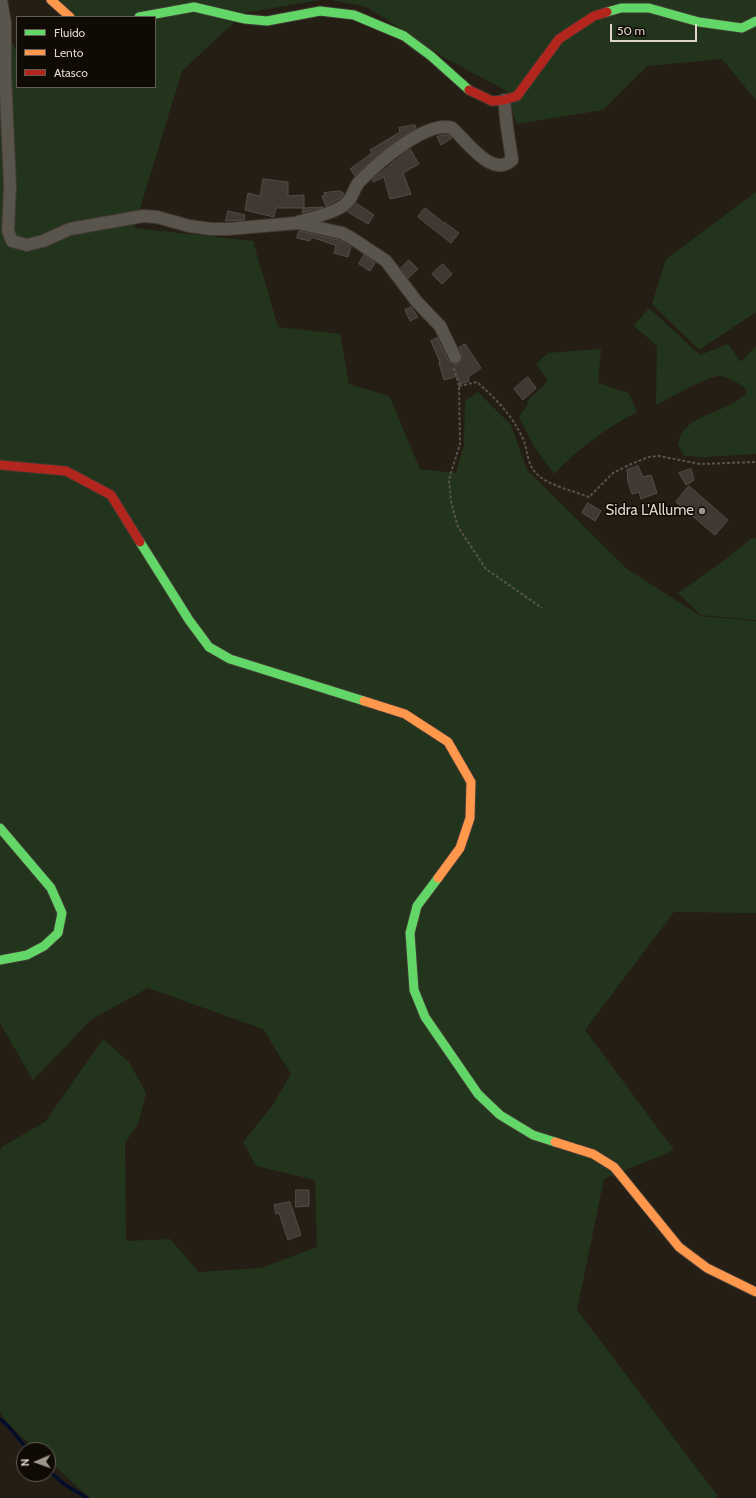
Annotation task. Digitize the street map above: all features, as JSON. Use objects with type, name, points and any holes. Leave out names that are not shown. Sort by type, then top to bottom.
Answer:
[{"type":"street","points":[[1,0],[5,23],[5,72],[10,186],[8,231],[12,241],[27,245],[44,241],[70,228],[143,216],[157,217],[189,226],[211,229],[228,229],[297,222],[344,205],[351,198],[360,182],[404,143],[439,127],[452,128],[479,155],[496,165],[508,164],[512,160],[504,100]]},
{"type":"street","points":[[51,0],[69,16]]},
{"type":"street","points":[[144,16],[194,7],[245,19],[267,21],[320,11],[354,15],[404,36],[431,56],[468,89],[492,101],[504,100],[517,96],[559,39],[594,16],[621,8],[649,8],[699,22],[742,28],[756,22]]},
{"type":"street","points":[[297,222],[342,233],[353,238],[386,261],[417,302],[440,326],[455,357]]},
{"type":"street","points":[[0,465],[66,471],[111,495],[189,620],[209,647],[230,659],[405,714],[448,742],[472,782],[470,818],[460,848],[417,906],[410,933],[414,990],[425,1017],[478,1094],[500,1115],[533,1134],[593,1154],[614,1167],[679,1247],[707,1268],[756,1292]]},
{"type":"street","points":[[0,828],[51,888],[62,913],[58,933],[44,946],[27,955],[0,960]]},
{"type":"path","points":[[455,357],[454,367],[459,386],[460,444],[449,479],[451,502],[458,527],[473,547],[486,569],[542,608]]},
{"type":"path","points":[[459,386],[477,382],[498,400],[514,422],[524,440],[531,467],[537,474],[551,483],[589,497],[613,473],[630,464],[649,457],[659,456],[700,464],[756,462]]},
{"type":"green space","points":[[54,0],[321,0],[244,13],[182,71],[134,228],[253,241],[278,327],[340,334],[349,384],[389,396],[420,469],[456,473],[464,445],[465,401],[478,392],[511,425],[527,470],[627,569],[701,616],[756,621],[756,913],[674,912],[585,1030],[674,1150],[604,1179],[577,1310],[717,1495],[717,1498],[90,1498],[56,1467],[56,1442],[28,1442],[9,1425],[0,1412],[1,1147],[45,1122],[103,1039],[129,1062],[146,1093],[138,1124],[125,1143],[126,1241],[170,1239],[199,1272],[261,1268],[317,1247],[315,1180],[256,1166],[243,1142],[272,1106],[291,1074],[263,1029],[148,988],[92,1019],[33,1080],[0,1023],[0,16],[16,51],[16,88],[156,88],[156,16],[70,16]]},
{"type":"green space","points":[[331,0],[756,0],[756,100],[722,59],[647,66],[603,110],[517,124],[505,90],[445,58],[367,7]]},
{"type":"green space","points":[[756,192],[756,312],[699,350],[652,304],[666,259]]},
{"type":"green space","points":[[649,308],[700,355],[728,344],[741,362],[756,346],[756,454],[704,457],[684,456],[678,444],[684,430],[697,420],[739,399],[746,394],[746,389],[728,378],[716,376],[656,405],[657,346],[634,326]]},
{"type":"green space","points":[[601,349],[598,383],[629,393],[637,412],[614,425],[593,440],[554,474],[533,445],[519,417],[528,404],[527,401],[548,381],[536,364],[548,353]]},
{"type":"green space","points":[[756,538],[756,620],[701,615],[678,593],[721,563],[751,539]]},
{"type":"building","points":[[415,125],[416,128],[386,148],[355,176],[350,169],[372,153],[370,150],[400,132],[399,128]]},
{"type":"building","points":[[449,135],[452,138],[441,145],[437,137]]},
{"type":"building","points":[[410,149],[419,164],[403,173],[411,194],[390,199],[384,177],[373,182],[372,180]]},
{"type":"building","points":[[263,179],[288,182],[288,196],[304,195],[304,208],[323,207],[302,213],[303,208],[276,208],[274,217],[245,210],[248,193],[260,196]]},
{"type":"building","points":[[341,191],[344,194],[341,198],[326,206],[322,196],[326,195],[324,193]]},
{"type":"building","points":[[356,203],[374,215],[368,224],[348,212]]},
{"type":"building","points":[[425,208],[459,233],[451,243],[418,217]]},
{"type":"building","points":[[228,211],[245,215],[244,220],[226,221]]},
{"type":"building","points":[[299,231],[339,240],[351,247],[348,257],[334,253],[335,245],[311,237],[310,241],[297,238]]},
{"type":"building","points":[[364,255],[375,263],[370,271],[359,264]]},
{"type":"building","points":[[409,260],[418,269],[408,278],[401,268]]},
{"type":"building","points":[[443,264],[452,274],[442,284],[432,274]]},
{"type":"building","points":[[411,307],[418,317],[410,321],[405,310]]},
{"type":"building","points":[[437,338],[448,360],[454,364],[459,364],[461,361],[462,354],[459,347],[465,344],[481,368],[468,377],[469,381],[460,384],[458,376],[444,380],[440,362],[431,341]]},
{"type":"building","points":[[528,377],[536,388],[523,400],[514,389]]},
{"type":"building","points":[[638,466],[643,477],[651,475],[657,493],[641,499],[639,492],[632,494],[628,482],[627,470]]},
{"type":"building","points":[[691,469],[694,480],[686,485],[679,473]]},
{"type":"building","name":"Sidra L'Allume","points":[[689,486],[728,520],[715,535],[676,502]]},
{"type":"building","points":[[588,503],[601,511],[595,521],[582,513]]},
{"type":"building","points":[[296,1190],[309,1190],[309,1206],[296,1207]]},
{"type":"building","points":[[290,1202],[301,1235],[288,1240],[279,1213],[276,1214],[274,1205]]},
{"type":"waterway","points":[[0,1419],[21,1442]]},
{"type":"waterway","points":[[56,1477],[64,1484],[87,1498]]},
{"type":"traffic: fast","points":[[144,16],[194,7],[245,19],[267,21],[320,11],[354,15],[404,36],[431,56],[469,90]]},
{"type":"traffic: fast","points":[[607,12],[621,8],[649,8],[699,22],[742,28],[756,21]]},
{"type":"traffic: fast","points":[[140,542],[189,620],[209,647],[230,659],[364,701]]},
{"type":"traffic: fast","points":[[0,828],[51,888],[62,913],[58,933],[44,946],[27,955],[0,960]]},
{"type":"traffic: fast","points":[[438,878],[417,906],[410,933],[414,990],[425,1017],[478,1094],[500,1115],[533,1135],[555,1142]]},
{"type":"traffic: slow","points":[[51,0],[69,16]]},
{"type":"traffic: slow","points":[[364,701],[405,714],[448,742],[471,782],[470,818],[460,848],[438,878]]},
{"type":"traffic: slow","points":[[555,1142],[593,1154],[614,1167],[679,1247],[707,1268],[756,1292]]},
{"type":"traffic: jam","points":[[469,90],[492,101],[504,100],[517,96],[559,39],[594,16],[607,12]]},
{"type":"traffic: jam","points":[[0,465],[66,471],[111,495],[140,542]]},
{"type":"place","name":"Sidra L'Allume","points":[[702,511]]}]
